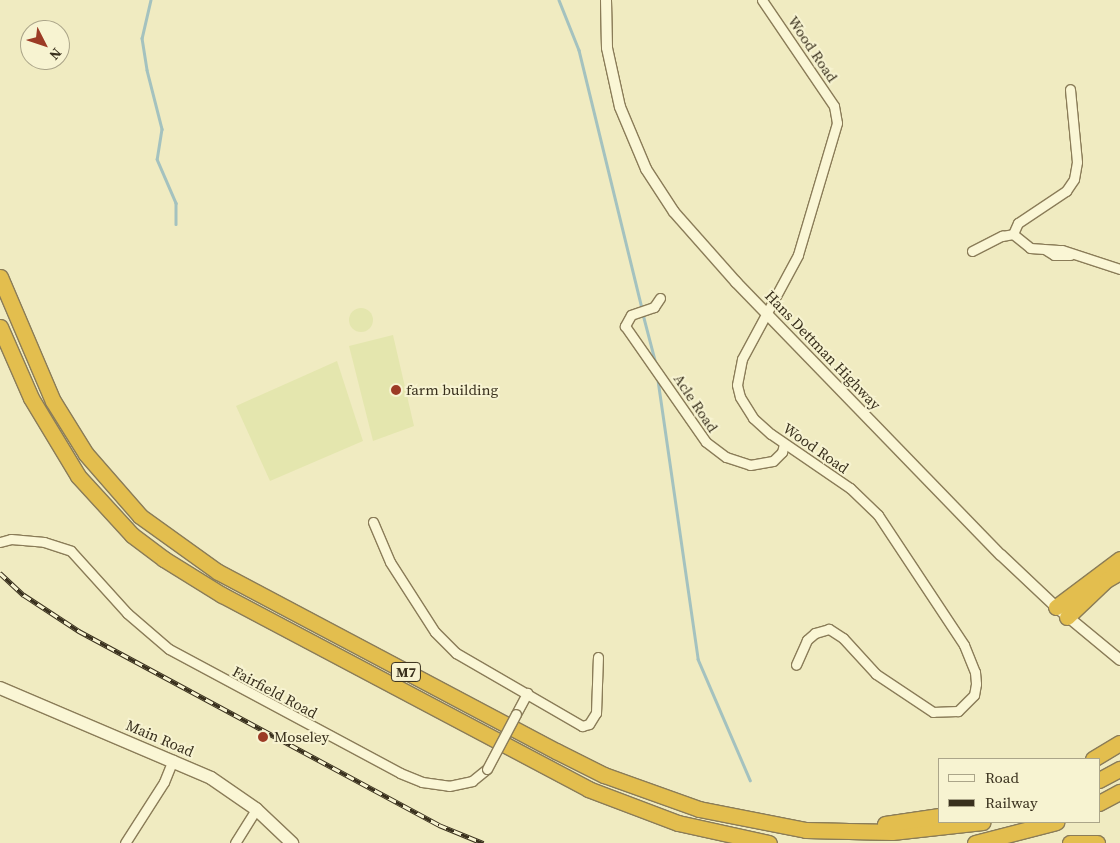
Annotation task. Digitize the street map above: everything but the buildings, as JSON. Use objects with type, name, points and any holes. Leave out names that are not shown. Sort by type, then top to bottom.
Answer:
[{"type":"highway","name":"M7","points":[[0,277],[53,401],[86,454],[140,516],[186,551],[244,586],[604,775],[699,810],[806,830],[892,832],[973,823]]},
{"type":"highway","name":"M7","points":[[0,326],[31,398],[78,476],[132,535],[164,559],[222,595],[570,780],[651,813],[716,833],[769,843]]},
{"type":"highway","points":[[1062,612],[1120,559]]},
{"type":"highway","points":[[1062,612],[1120,572]]},
{"type":"highway","points":[[1095,758],[1120,743]]},
{"type":"highway","points":[[1100,779],[1120,769]]},
{"type":"highway","points":[[1100,803],[1120,792]]},
{"type":"highway","points":[[806,830],[938,816]]},
{"type":"highway","points":[[974,843],[1052,823]]},
{"type":"highway","points":[[716,833],[740,843]]},
{"type":"highway","points":[[1070,843],[1097,843]]},
{"type":"main road","name":"Main Road","points":[[0,688],[173,760],[211,778],[256,809],[292,843]]},
{"type":"street","name":"Hans Dettman Highway","points":[[606,0],[608,48],[614,87],[628,128],[646,169],[689,230],[767,314],[1001,555],[1062,612],[1120,660]]},
{"type":"street","name":"Wood Road","points":[[762,0],[807,63],[837,114],[836,132],[806,233],[791,271],[742,359],[737,385],[754,418],[784,444],[856,493],[868,504],[893,534],[964,645],[975,672],[974,695],[958,712],[933,712],[876,674],[843,638],[829,629],[815,632],[808,640],[796,665]]},
{"type":"street","points":[[1013,234],[1018,223],[1066,191],[1074,179],[1077,162],[1070,90]]},
{"type":"street","points":[[972,251],[1002,236],[1013,234],[1030,248],[1046,250],[1060,256],[1070,255],[1120,269]]},
{"type":"street","name":"Acle Road","points":[[660,298],[654,307],[631,315],[625,326],[660,372],[688,420],[712,449],[726,458],[757,464],[779,457],[784,444]]},
{"type":"street","points":[[373,522],[390,562],[435,632],[456,653],[527,693],[574,723],[588,724],[596,713],[598,657]]},
{"type":"street","name":"Fairfield Road","points":[[0,542],[11,539],[44,542],[71,551],[127,613],[169,649],[400,773],[422,782],[449,786],[472,781],[487,769],[527,693]]},
{"type":"street","points":[[125,843],[164,782],[173,760]]},
{"type":"street","points":[[235,843],[256,809]]},
{"type":"green space","points":[[361,308],[366,309],[372,315],[372,325],[366,331],[361,332],[356,331],[350,325],[349,320],[350,315],[356,309]]},
{"type":"green space","points":[[393,335],[414,426],[373,441],[349,346]]},
{"type":"green space","points":[[337,361],[363,441],[270,481],[236,406]]},
{"type":"waterway","points":[[151,0],[142,38],[147,70],[162,129],[157,159],[176,203],[176,224]]},
{"type":"waterway","points":[[559,0],[579,50],[642,309]]},
{"type":"waterway","points":[[643,314],[656,364]]},
{"type":"waterway","points":[[658,380],[698,659],[750,780]]},
{"type":"railway","points":[[0,573],[24,595],[79,631],[439,825],[483,843]]},
{"type":"place","name":"farm building","points":[[396,390]]},
{"type":"place","name":"Moseley","points":[[263,737]]}]
